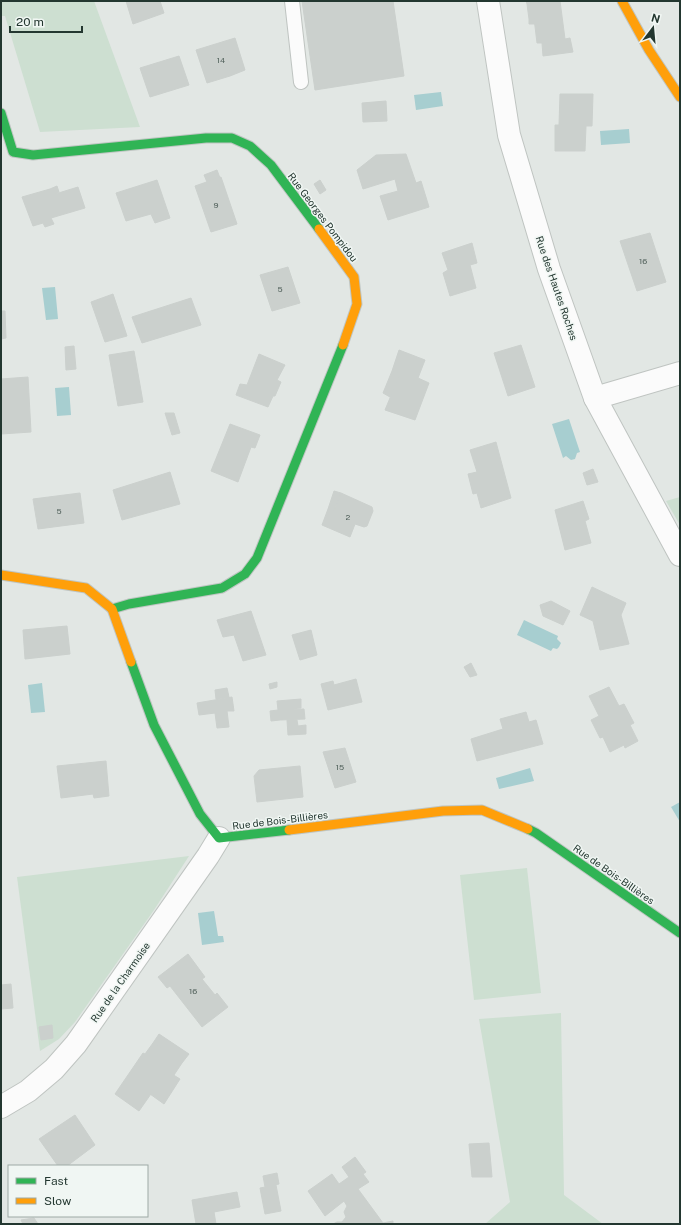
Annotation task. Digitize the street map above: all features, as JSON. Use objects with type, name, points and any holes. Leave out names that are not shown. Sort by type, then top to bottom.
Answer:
[{"type":"street","name":"Rue des Hautes Roches","points":[[488,1],[509,135],[549,269],[595,398],[680,556]]},
{"type":"street","points":[[622,1],[640,36],[665,77],[680,97]]},
{"type":"street","name":"Rue Georges Pompidou","points":[[1,113],[13,152],[33,155],[206,138],[232,138],[250,146],[271,165],[354,277],[357,304],[348,334],[257,558],[245,574],[222,588],[129,604],[112,609]]},
{"type":"street","points":[[595,398],[680,374]]},
{"type":"street","points":[[1,575],[86,588],[112,609],[154,725],[200,814],[219,838]]},
{"type":"street","name":"Rue de Bois-Billières","points":[[219,838],[443,811],[482,810],[511,821],[536,833],[680,933]]},
{"type":"street","name":"Rue de la Charmoise","points":[[1,1107],[28,1091],[54,1069],[76,1044],[208,856],[219,838]]},
{"type":"lane","points":[[292,1],[301,82]]},
{"type":"green space","points":[[1,1],[94,1],[140,127],[40,132],[5,16],[1,16]]},
{"type":"green space","points":[[680,497],[680,525],[666,501]]},
{"type":"green space","points":[[189,856],[154,910],[75,1022],[59,1039],[40,1051],[17,877]]},
{"type":"green space","points":[[527,868],[541,993],[474,1000],[460,875]]},
{"type":"green space","points":[[561,1013],[564,1195],[603,1224],[485,1224],[510,1202],[479,1019]]},
{"type":"water","points":[[441,92],[443,106],[416,110],[414,95]]},
{"type":"water","points":[[629,129],[630,143],[601,145],[600,131]]},
{"type":"water","points":[[55,287],[58,319],[46,320],[42,288]]},
{"type":"water","points":[[69,387],[71,415],[57,416],[55,388]]},
{"type":"water","points":[[569,419],[580,452],[577,453],[575,459],[571,460],[566,456],[563,458],[552,424]]},
{"type":"water","points":[[524,620],[558,636],[557,639],[561,643],[559,647],[557,649],[553,648],[551,651],[517,635]]},
{"type":"water","points":[[42,683],[45,712],[31,713],[28,685]]},
{"type":"water","points":[[530,768],[534,781],[499,789],[496,778]]},
{"type":"water","points":[[680,802],[680,822],[671,807]]},
{"type":"water","points":[[214,911],[218,936],[223,936],[224,942],[202,945],[198,913]]},
{"type":"building","points":[[126,1],[160,1],[164,13],[133,24]]},
{"type":"building","points":[[302,1],[393,1],[404,76],[315,90]]},
{"type":"building","points":[[526,1],[551,1],[527,4]]},
{"type":"building","points":[[560,1],[565,39],[570,38],[573,52],[543,56],[542,43],[537,43],[534,18],[529,19],[527,4]]},
{"type":"building","points":[[534,18],[535,24],[529,24],[529,19]]},
{"type":"building","points":[[235,38],[245,70],[230,76],[229,70],[205,77],[196,50]]},
{"type":"building","points":[[179,56],[189,85],[150,97],[140,68]]},
{"type":"building","points":[[229,70],[230,76],[207,83],[205,77]]},
{"type":"building","points":[[560,94],[593,94],[592,126],[586,126],[585,151],[555,151],[555,125],[559,125]]},
{"type":"building","points":[[386,101],[387,121],[363,122],[362,103]]},
{"type":"building","points":[[406,154],[416,183],[421,181],[429,207],[388,220],[380,196],[398,191],[395,179],[363,189],[357,170],[376,155]]},
{"type":"building","points":[[217,170],[220,178],[207,182],[204,175]]},
{"type":"building","points":[[221,177],[237,224],[211,232],[195,186]]},
{"type":"building","points":[[157,180],[170,218],[155,223],[151,214],[126,221],[116,193]]},
{"type":"building","points":[[320,180],[326,190],[320,194],[314,184]]},
{"type":"building","points":[[57,186],[59,192],[52,195],[50,189]]},
{"type":"building","points":[[78,187],[85,208],[51,218],[54,224],[45,227],[43,223],[33,226],[22,197],[50,189],[52,195]]},
{"type":"building","points":[[650,233],[666,282],[637,291],[620,241]]},
{"type":"building","points":[[472,243],[477,263],[470,265],[476,288],[450,296],[443,273],[448,270],[442,253]]},
{"type":"building","points":[[288,267],[300,303],[272,311],[260,275]]},
{"type":"building","points":[[113,294],[127,336],[105,342],[91,302]]},
{"type":"building","points":[[191,298],[201,325],[142,343],[132,317]]},
{"type":"building","points":[[1,311],[5,311],[6,338],[1,339]]},
{"type":"building","points":[[521,345],[535,387],[508,396],[494,353]]},
{"type":"building","points":[[74,346],[76,369],[66,370],[65,347]]},
{"type":"building","points":[[399,350],[425,360],[418,378],[429,383],[415,420],[385,410],[400,374],[392,371]]},
{"type":"building","points":[[134,351],[143,402],[118,406],[109,355]]},
{"type":"building","points":[[259,354],[285,365],[277,380],[281,382],[268,407],[236,395],[240,384],[247,385]]},
{"type":"building","points":[[392,371],[400,374],[390,397],[383,393]]},
{"type":"building","points":[[28,377],[31,432],[1,434],[1,379]]},
{"type":"building","points":[[165,413],[174,413],[180,433],[172,435]]},
{"type":"building","points":[[230,424],[260,435],[255,448],[251,447],[238,482],[211,471]]},
{"type":"building","points":[[496,442],[511,498],[481,508],[477,493],[473,494],[468,474],[477,472],[470,450]]},
{"type":"building","points":[[593,469],[598,482],[587,485],[583,473]]},
{"type":"building","points":[[170,472],[180,504],[122,520],[113,490]]},
{"type":"building","points":[[334,491],[341,493],[334,511],[328,509]]},
{"type":"building","points":[[80,493],[84,523],[38,529],[33,499]]},
{"type":"building","points":[[341,493],[372,507],[373,511],[367,526],[364,527],[355,524],[350,537],[322,525],[328,509],[334,511]]},
{"type":"building","points":[[583,501],[589,519],[585,521],[591,543],[565,550],[555,510]]},
{"type":"building","points":[[592,587],[626,603],[621,615],[629,644],[600,650],[593,621],[580,615]]},
{"type":"building","points":[[551,601],[570,611],[563,625],[543,616],[540,605]]},
{"type":"building","points":[[251,611],[266,655],[243,661],[234,635],[223,637],[217,620]]},
{"type":"building","points":[[67,626],[70,654],[25,659],[23,630]]},
{"type":"building","points":[[311,630],[317,655],[300,660],[292,635]]},
{"type":"building","points":[[471,663],[477,675],[470,677],[464,667]]},
{"type":"building","points":[[356,679],[362,702],[328,710],[321,684],[333,681],[334,685]]},
{"type":"building","points":[[277,682],[277,687],[270,689],[269,684]]},
{"type":"building","points":[[609,687],[619,706],[624,704],[634,723],[630,725],[638,741],[625,748],[624,745],[610,752],[603,737],[600,738],[591,720],[599,716],[589,696]]},
{"type":"building","points":[[227,688],[229,697],[216,699],[215,690]]},
{"type":"building","points":[[232,697],[234,711],[227,711],[229,727],[217,728],[215,713],[199,715],[197,703]]},
{"type":"building","points":[[301,699],[301,708],[278,710],[277,701]]},
{"type":"building","points":[[304,709],[305,719],[280,720],[278,710]]},
{"type":"building","points":[[278,710],[280,720],[271,721],[270,711]]},
{"type":"building","points":[[526,712],[529,722],[536,720],[543,744],[477,761],[471,739],[503,729],[500,719]]},
{"type":"building","points":[[287,720],[297,720],[298,726],[306,725],[306,734],[288,735]]},
{"type":"building","points":[[345,748],[356,782],[335,788],[323,752]]},
{"type":"building","points":[[106,761],[109,796],[94,798],[93,794],[61,798],[57,766]]},
{"type":"building","points":[[300,766],[303,797],[257,802],[254,776],[259,770]]},
{"type":"building","points":[[188,954],[205,977],[202,979],[215,995],[217,993],[228,1007],[202,1027],[170,986],[167,988],[158,977]]},
{"type":"building","points":[[11,984],[13,1008],[1,1009],[1,985]]},
{"type":"building","points":[[52,1025],[53,1038],[41,1040],[39,1027]]},
{"type":"building","points":[[159,1034],[189,1054],[182,1063],[153,1043]]},
{"type":"building","points":[[153,1043],[182,1063],[174,1075],[167,1071],[139,1111],[115,1094],[143,1053],[145,1054]]},
{"type":"building","points":[[167,1071],[180,1079],[164,1104],[150,1094]]},
{"type":"building","points":[[75,1115],[95,1145],[68,1165],[57,1165],[39,1139]]},
{"type":"building","points":[[489,1143],[492,1177],[472,1177],[469,1144]]},
{"type":"building","points":[[355,1157],[366,1172],[363,1174],[369,1182],[358,1189],[383,1223],[393,1221],[393,1224],[333,1224],[342,1222],[346,1217],[344,1212],[347,1206],[344,1201],[325,1216],[308,1191],[332,1174],[339,1184],[349,1177],[342,1167]]},
{"type":"building","points":[[277,1173],[279,1184],[265,1187],[263,1176]]},
{"type":"building","points":[[276,1185],[281,1211],[265,1214],[260,1188]]},
{"type":"building","points":[[237,1192],[240,1207],[214,1212],[216,1224],[196,1224],[192,1200]]},
{"type":"building","points":[[34,1218],[38,1224],[23,1224],[21,1220]]},
{"type":"traffic: fast","points":[[1,113],[13,152],[33,155],[206,138],[232,138],[250,146],[271,165],[319,229]]},
{"type":"traffic: fast","points":[[112,609],[129,604],[222,588],[245,574],[257,558],[343,345]]},
{"type":"traffic: fast","points":[[131,662],[154,725],[200,814],[219,838],[289,830]]},
{"type":"traffic: fast","points":[[528,829],[536,833],[680,933]]},
{"type":"traffic: slow","points":[[622,1],[649,50],[680,97]]},
{"type":"traffic: slow","points":[[319,229],[354,277],[357,304],[343,345]]},
{"type":"traffic: slow","points":[[1,575],[86,588],[112,609],[131,662]]},
{"type":"traffic: slow","points":[[289,830],[443,811],[482,810],[528,829]]}]
